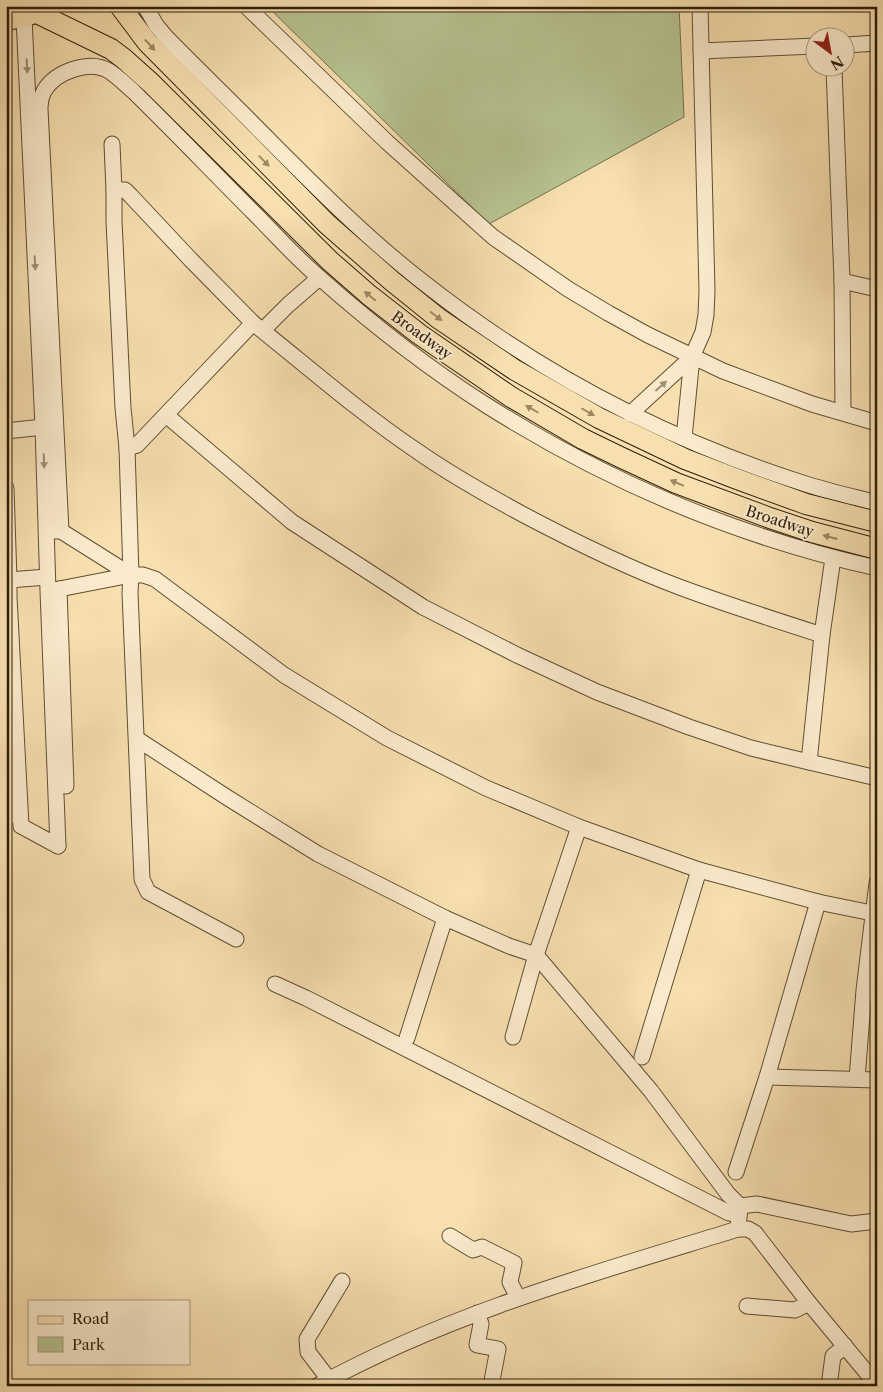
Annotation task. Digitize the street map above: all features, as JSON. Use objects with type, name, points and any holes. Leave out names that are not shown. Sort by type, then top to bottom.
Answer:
[{"type":"main road","name":"Broadway","points":[[120,6],[147,42],[209,92],[327,224],[438,318],[529,368],[599,418],[684,458],[737,480],[783,486],[806,504],[877,522]]},
{"type":"main road","name":"Broadway","points":[[30,14],[111,49],[124,58],[151,83],[176,120],[330,261],[505,405],[676,482],[770,518],[812,532],[877,549]]},
{"type":"street","points":[[145,6],[156,25],[209,92]]},
{"type":"street","points":[[246,6],[388,142],[493,237],[568,289],[608,314],[692,358],[812,404],[877,423]]},
{"type":"street","points":[[684,438],[692,358],[703,332],[707,291],[700,6]]},
{"type":"street","points":[[30,14],[43,427],[53,531]]},
{"type":"street","points":[[856,45],[877,44]]},
{"type":"street","points":[[701,51],[806,46]]},
{"type":"street","points":[[6,488],[8,597],[21,826],[63,847],[51,586],[53,531],[40,124],[41,98],[45,89],[61,75],[79,67],[93,66],[109,71],[176,120],[319,278],[392,339],[434,369],[505,405],[562,449],[646,492],[733,526],[833,558],[877,568]]},
{"type":"street","points":[[834,78],[842,281],[843,413]]},
{"type":"street","points":[[112,144],[123,408],[127,448],[130,594],[142,879],[148,892],[236,939]]},
{"type":"street","points":[[114,190],[125,190],[191,260],[258,326],[313,373],[416,451],[475,488],[547,527],[614,560],[681,588],[822,635]]},
{"type":"street","points":[[127,448],[137,445],[258,326],[288,305],[319,278]]},
{"type":"street","points":[[842,281],[877,289]]},
{"type":"street","points":[[630,414],[692,358]]},
{"type":"street","points":[[529,368],[716,452],[783,486],[834,492],[877,503]]},
{"type":"street","points":[[166,415],[292,522],[423,607],[517,655],[597,692],[689,727],[751,748],[877,778]]},
{"type":"street","points":[[6,431],[43,427]]},
{"type":"street","points":[[53,531],[131,575]]},
{"type":"street","points":[[808,762],[822,635],[833,558]]},
{"type":"street","points":[[8,579],[51,586],[131,575],[142,575],[155,579],[284,675],[387,738],[486,788],[579,827],[699,870],[818,902],[872,913]]},
{"type":"street","points":[[6,738],[7,789],[10,816]]},
{"type":"street","points":[[137,739],[318,854],[445,918],[509,946],[536,955],[651,1091],[728,1194],[748,1229],[755,1233],[809,1303],[877,1385]]},
{"type":"street","points":[[514,1037],[536,955],[579,827]]},
{"type":"street","points":[[642,1057],[699,870]]},
{"type":"street","points":[[857,1079],[870,990],[872,913],[877,883]]},
{"type":"street","points":[[736,1172],[818,902]]},
{"type":"street","points":[[407,1038],[445,918]]},
{"type":"street","points":[[275,984],[324,1007],[720,1209],[739,1216]]},
{"type":"street","points":[[766,1077],[877,1080]]},
{"type":"street","points":[[342,1281],[307,1339],[308,1352],[327,1384],[396,1347],[476,1313],[739,1216],[757,1204],[851,1224],[877,1221]]},
{"type":"street","points":[[450,1236],[473,1250],[482,1247],[514,1263],[510,1282],[518,1298]]},
{"type":"street","points":[[747,1306],[795,1310],[809,1303]]},
{"type":"street","points":[[476,1313],[482,1324],[477,1345],[498,1349],[490,1386]]},
{"type":"street","points":[[830,1386],[832,1356],[844,1346]]},
{"type":"green space","points":[[267,6],[679,6],[684,117],[489,224]]}]
